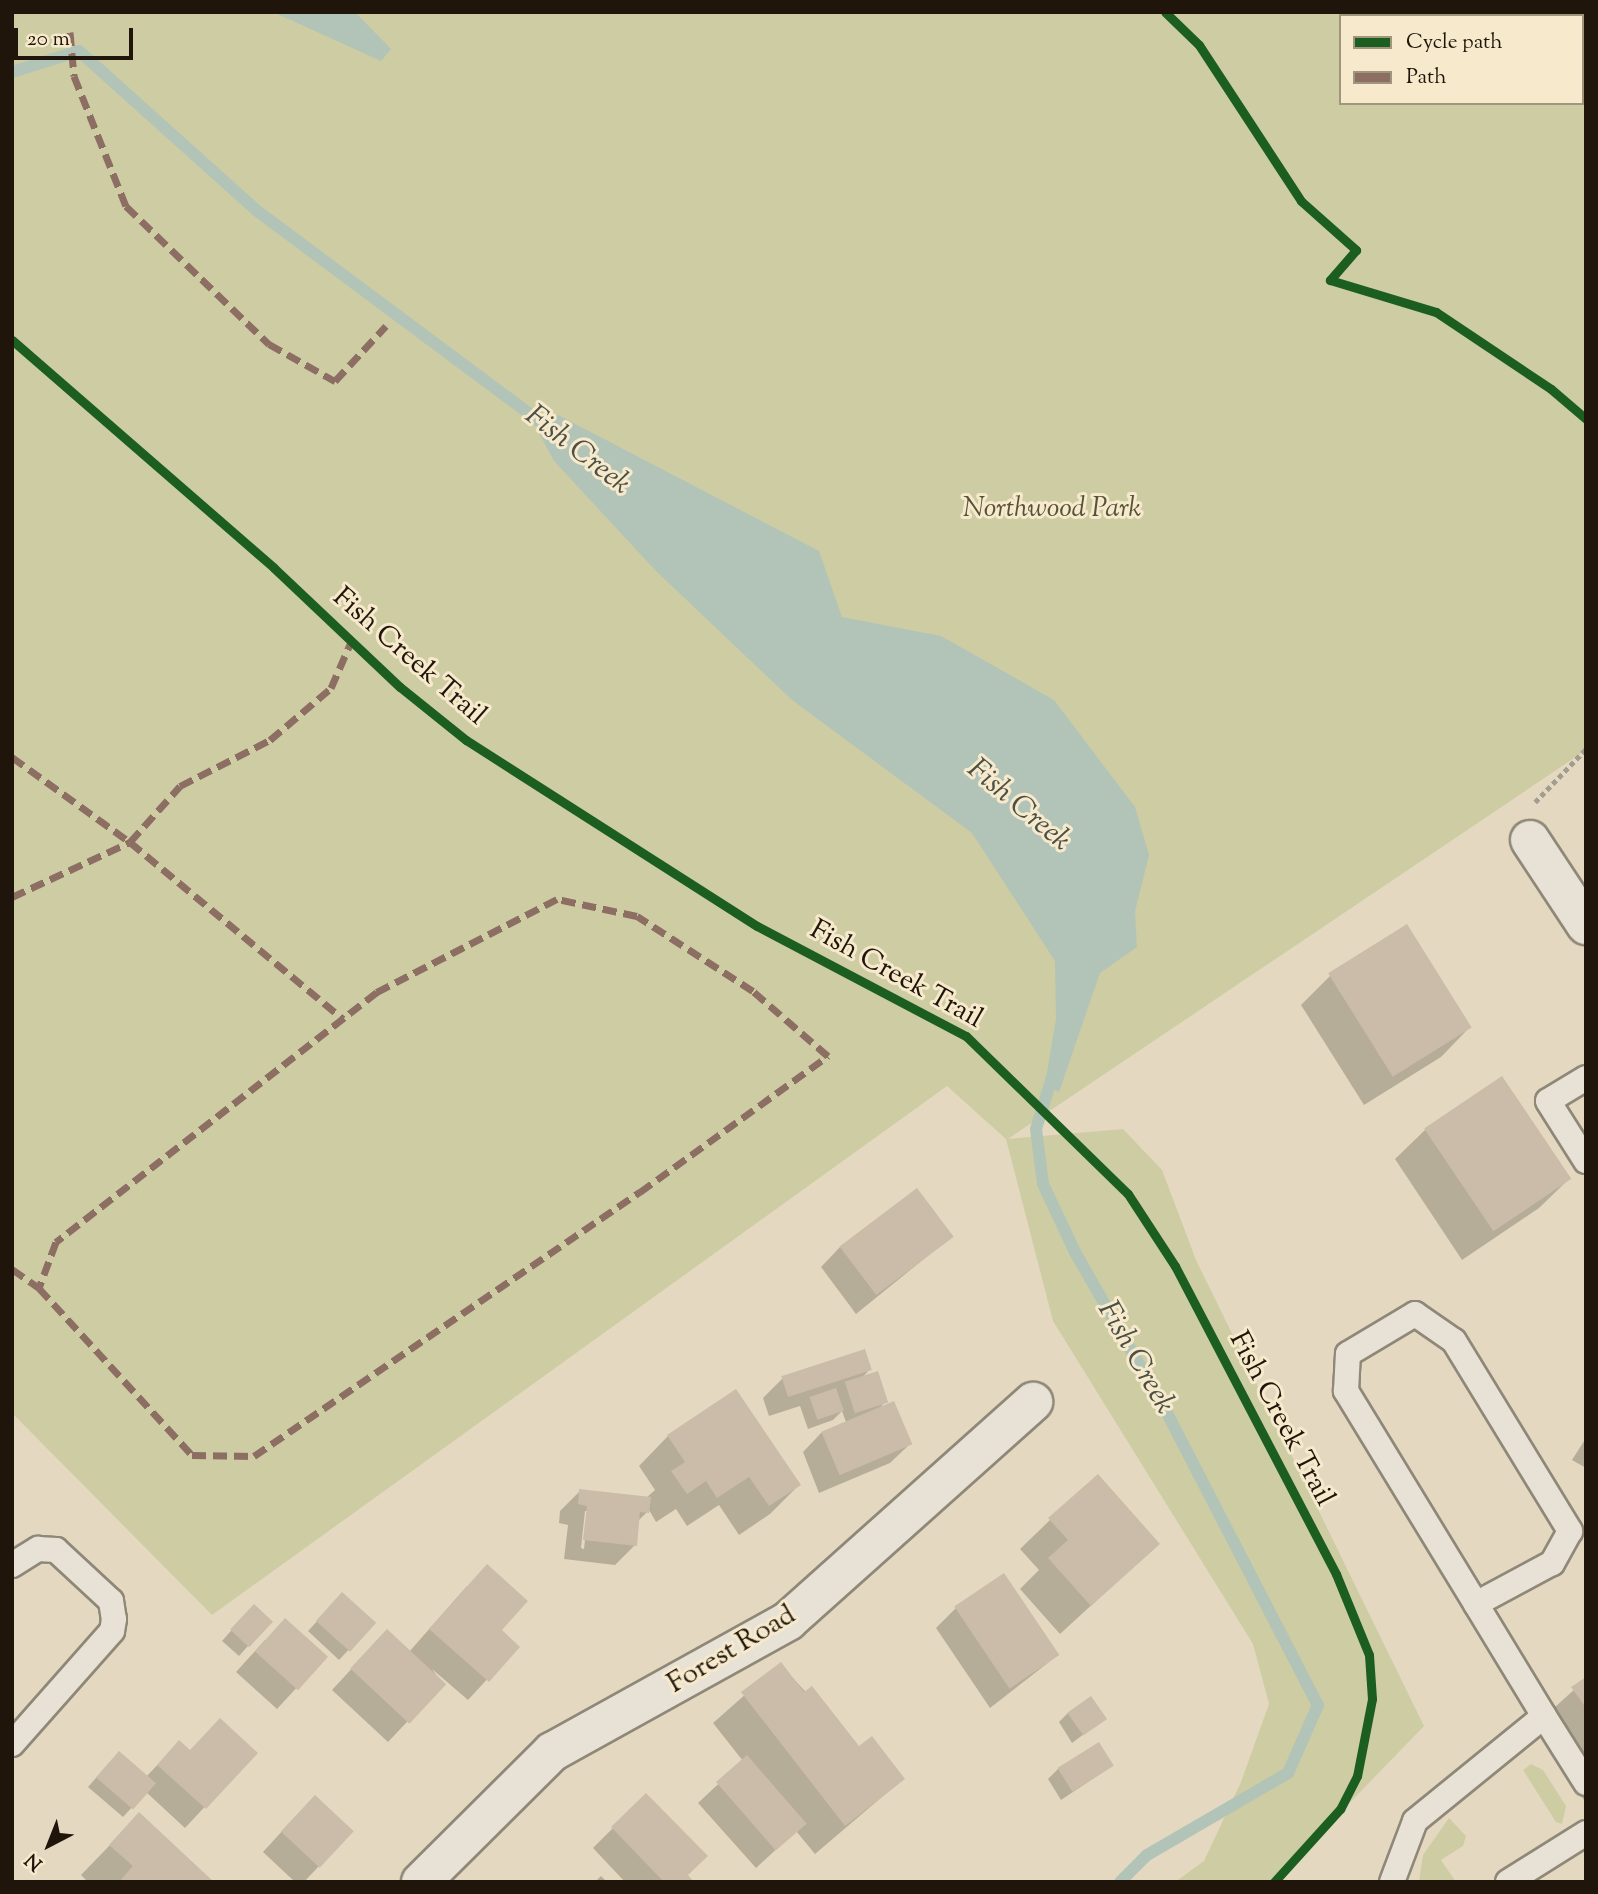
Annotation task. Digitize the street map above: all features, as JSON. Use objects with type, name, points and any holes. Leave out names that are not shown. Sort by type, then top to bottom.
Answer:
[{"type":"street","points":[[1530,841],[1586,925]]},
{"type":"street","name":"Forest Road","points":[[421,1882],[552,1752],[788,1621],[1033,1402]]},
{"type":"lane","points":[[1586,1078],[1548,1101],[1586,1161]]},
{"type":"lane","points":[[1476,1604],[1552,1563],[1570,1531],[1454,1342],[1415,1314],[1348,1354],[1346,1391],[1544,1716],[1586,1783]]},
{"type":"lane","points":[[12,1565],[38,1549],[56,1550],[111,1601],[114,1619],[112,1631],[12,1744]]},
{"type":"lane","points":[[1392,1882],[1415,1821],[1544,1716]]},
{"type":"lane","points":[[1508,1882],[1586,1833]]},
{"type":"path","points":[[1530,841],[1532,805],[1586,749]]},
{"type":"green space","name":"Northwood Park","points":[[12,12],[1396,12],[1397,14],[1339,14],[1339,105],[1584,105],[1586,92],[1586,750],[1008,1139],[1123,1129],[1162,1170],[1196,1260],[1424,1726],[1273,1882],[1175,1882],[1204,1861],[1241,1782],[1269,1704],[1253,1644],[1053,1321],[1006,1139],[947,1086],[212,1615],[12,1413]]},
{"type":"green space","points":[[1531,1764],[1543,1770],[1566,1806],[1562,1824],[1556,1822],[1523,1770]]},
{"type":"green space","points":[[1449,1818],[1466,1836],[1463,1846],[1441,1860],[1456,1882],[1419,1882],[1423,1855]]},
{"type":"water","points":[[273,12],[355,12],[391,49],[381,61]]},
{"type":"water","points":[[558,415],[819,551],[842,617],[941,636],[1054,700],[1135,807],[1149,855],[1135,911],[1137,947],[1100,973],[1059,1092],[1045,1084],[1056,1019],[1055,961],[972,833],[792,700],[655,570],[554,461],[539,433]]},
{"type":"building","points":[[1392,12],[1474,12],[1472,14]]},
{"type":"building","points":[[1541,12],[1586,12],[1586,53],[1584,14]]},
{"type":"building","points":[[1407,924],[1472,1027],[1393,1077],[1328,973]]},
{"type":"building","points":[[1502,1076],[1571,1179],[1493,1231],[1424,1129]]},
{"type":"building","points":[[917,1188],[954,1237],[876,1295],[840,1246]]},
{"type":"building","points":[[865,1349],[872,1370],[788,1397],[781,1376]]},
{"type":"building","points":[[878,1371],[888,1402],[855,1413],[845,1382]]},
{"type":"building","points":[[836,1388],[844,1411],[817,1420],[810,1397]]},
{"type":"building","points":[[736,1389],[801,1485],[769,1506],[749,1477],[717,1498],[706,1481],[687,1494],[671,1471],[685,1462],[667,1435]]},
{"type":"building","points":[[894,1401],[912,1444],[840,1475],[821,1432]]},
{"type":"building","points":[[1098,1474],[1160,1544],[1091,1606],[1048,1558],[1068,1540],[1048,1518]]},
{"type":"building","points":[[579,1489],[651,1497],[649,1513],[640,1512],[637,1546],[583,1540],[587,1506],[578,1504]]},
{"type":"building","points":[[487,1564],[528,1601],[502,1630],[520,1647],[489,1682],[429,1629]]},
{"type":"building","points":[[1004,1573],[1059,1655],[1010,1689],[954,1607]]},
{"type":"building","points":[[342,1592],[376,1623],[350,1652],[316,1621]]},
{"type":"building","points":[[254,1604],[273,1622],[249,1647],[230,1630]]},
{"type":"building","points":[[285,1618],[328,1657],[298,1690],[255,1651]]},
{"type":"building","points":[[387,1629],[446,1684],[409,1724],[350,1668]]},
{"type":"building","points":[[781,1662],[804,1692],[812,1686],[859,1746],[872,1736],[905,1779],[845,1826],[741,1692]]},
{"type":"building","points":[[1586,1677],[1586,1708],[1571,1687]]},
{"type":"building","points":[[1091,1696],[1107,1719],[1083,1736],[1067,1713]]},
{"type":"building","points":[[220,1718],[258,1753],[206,1809],[157,1765],[179,1740],[190,1750]]},
{"type":"building","points":[[1099,1742],[1114,1766],[1072,1792],[1057,1768]]},
{"type":"building","points":[[119,1751],[156,1783],[133,1810],[96,1777]]},
{"type":"building","points":[[747,1755],[807,1824],[776,1851],[716,1782]]},
{"type":"building","points":[[646,1793],[708,1856],[688,1875],[694,1882],[664,1882],[611,1827]]},
{"type":"building","points":[[315,1795],[354,1831],[320,1868],[281,1832]]},
{"type":"building","points":[[139,1812],[214,1882],[119,1882],[133,1866],[109,1845]]},
{"type":"waterway","name":"Fish Creek","points":[[12,72],[79,51],[256,210],[559,436]]},
{"type":"waterway","name":"Fish Creek","points":[[1054,1071],[1036,1129],[1043,1184],[1075,1252],[1167,1413],[1318,1705],[1288,1773],[1147,1855],[1120,1882]]},
{"type":"marked path","points":[[70,32],[74,76],[126,206],[269,344],[335,381],[386,326]]},
{"type":"marked path","points":[[12,897],[130,842],[180,786],[270,740],[331,688],[351,642]]},
{"type":"marked path","points":[[12,757],[130,842],[343,1019]]},
{"type":"marked path","points":[[12,1269],[39,1288],[192,1455],[254,1456],[640,1192],[828,1056],[753,991],[637,916],[557,899],[377,992],[56,1242],[39,1288]]},
{"type":"cycle path","points":[[1165,12],[1199,45],[1301,201],[1356,250],[1330,280],[1436,312],[1551,389],[1586,419]]},
{"type":"cycle path","name":"Fish Creek Trail","points":[[12,340],[274,568],[400,687],[466,740],[757,926],[966,1036],[1128,1194],[1175,1266],[1336,1574],[1369,1655],[1372,1699],[1357,1776],[1340,1809],[1274,1882]]}]
